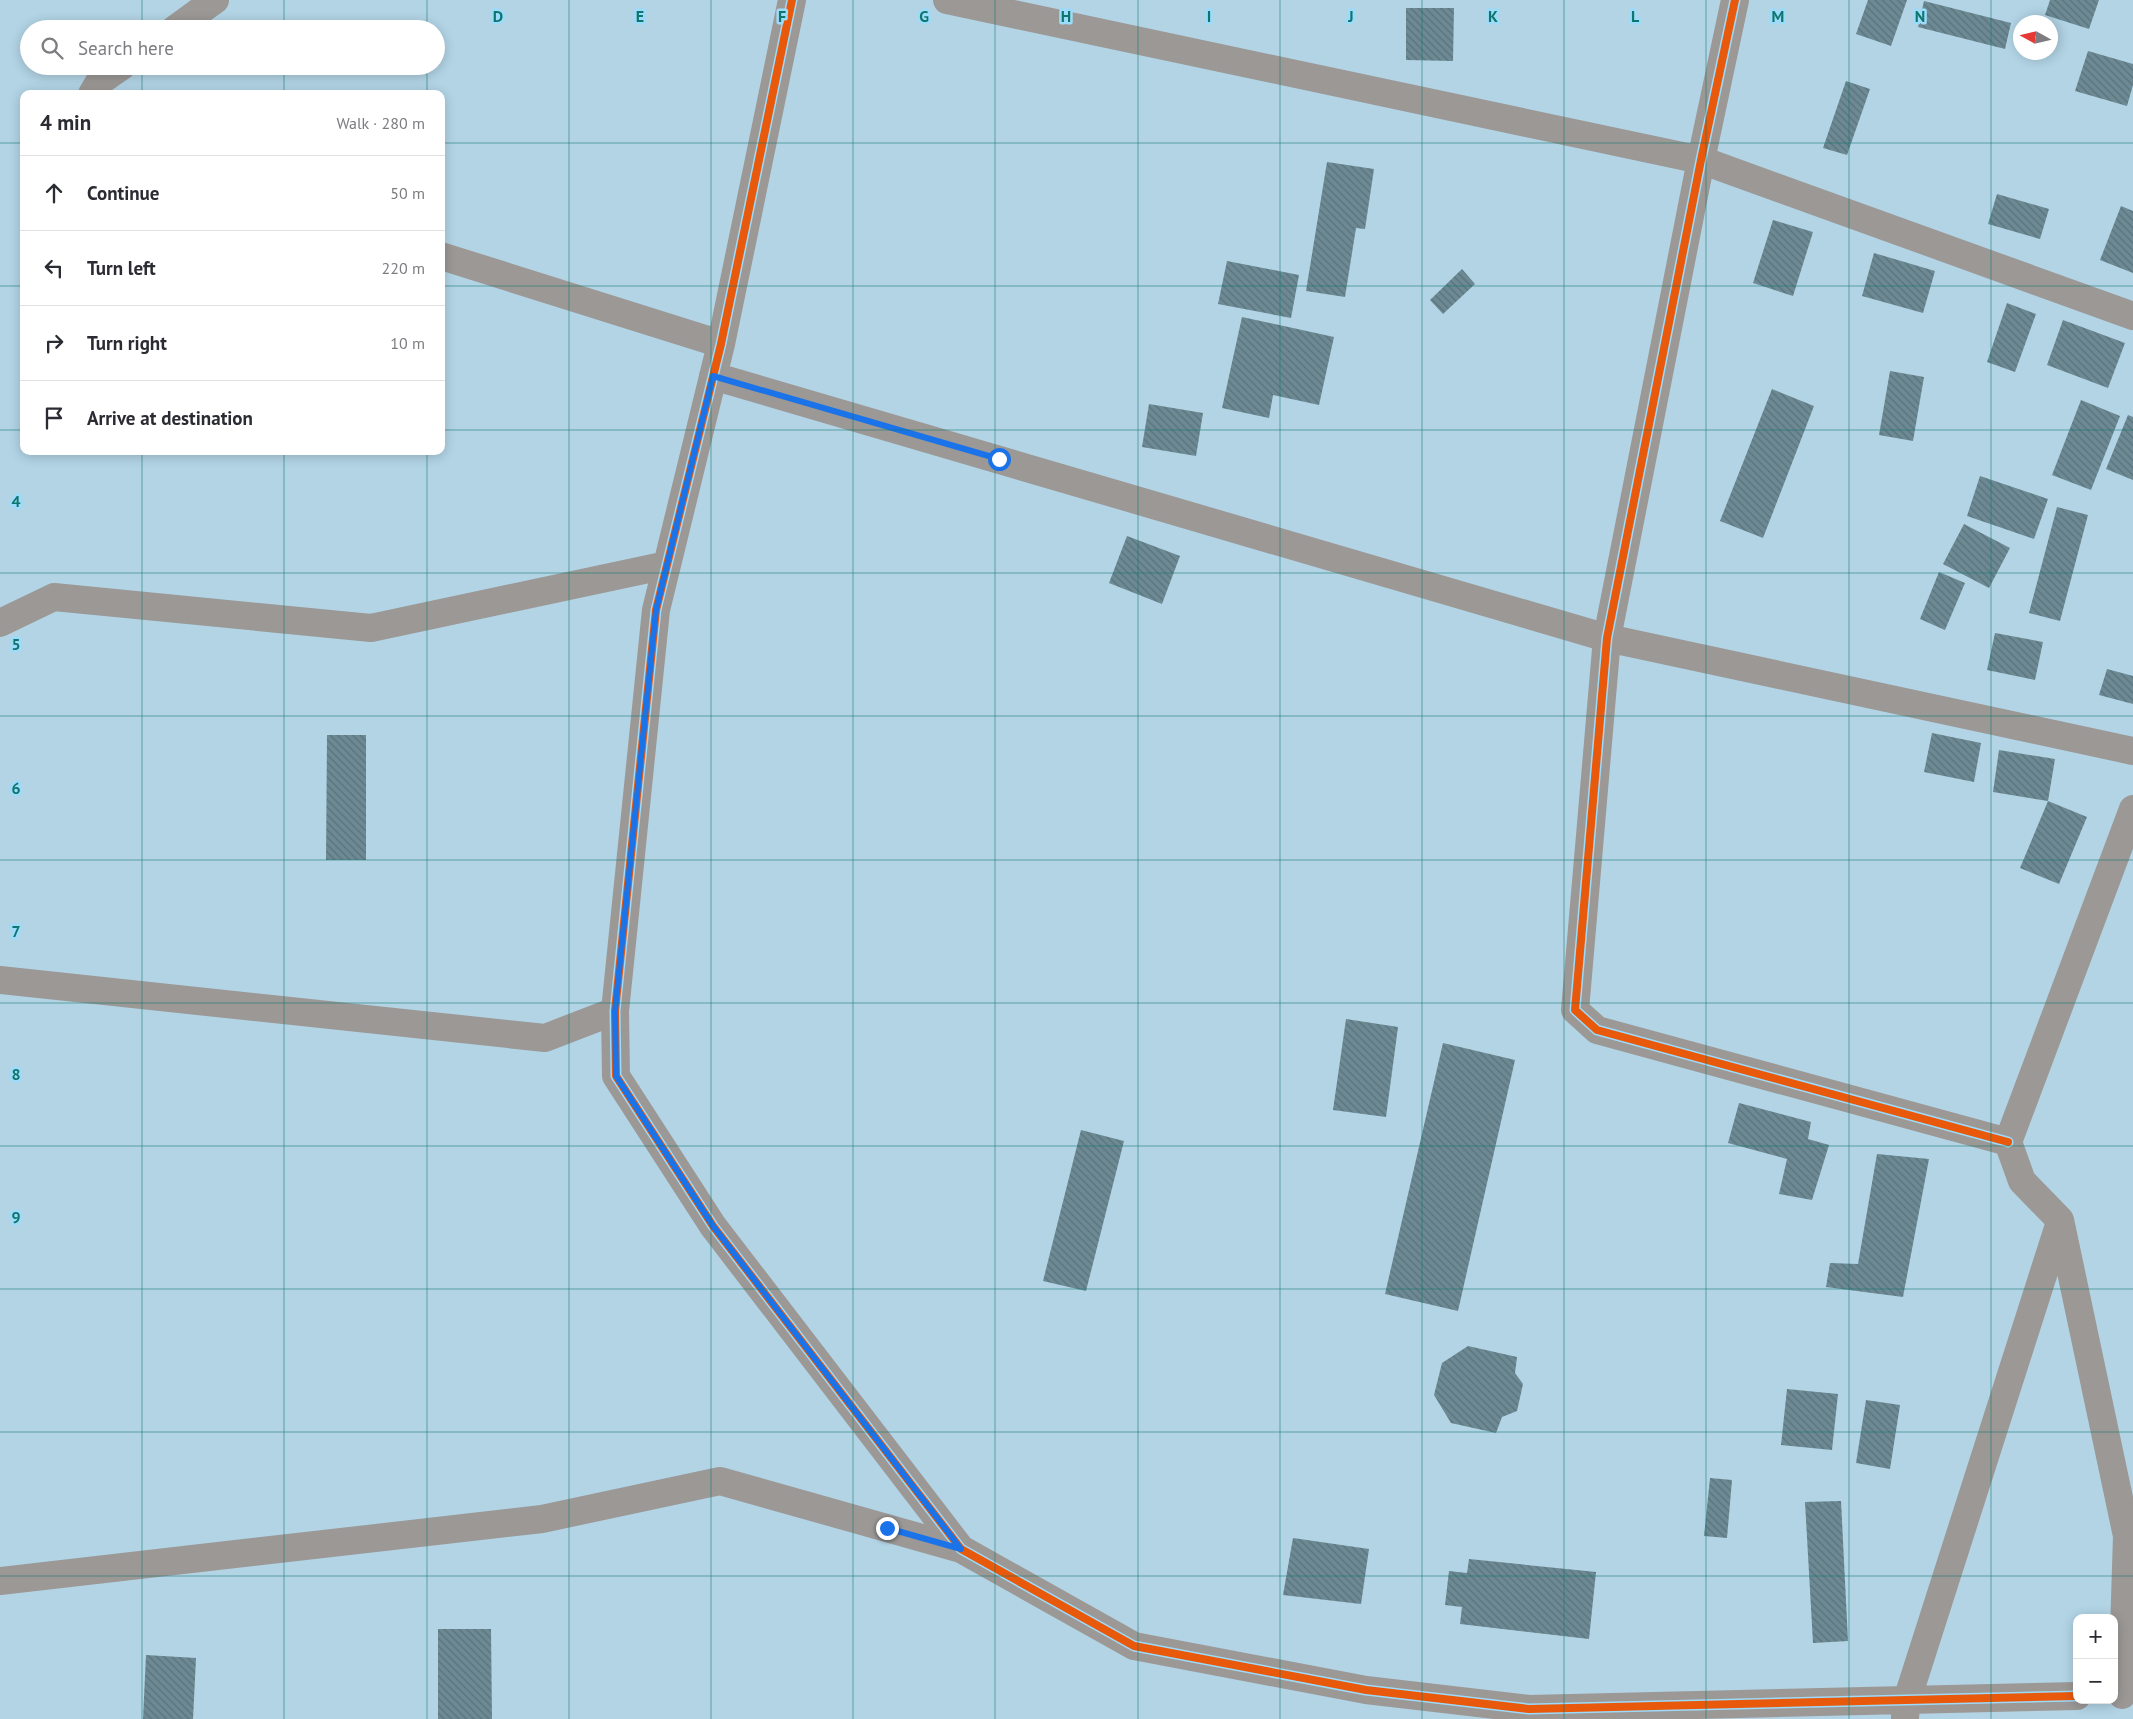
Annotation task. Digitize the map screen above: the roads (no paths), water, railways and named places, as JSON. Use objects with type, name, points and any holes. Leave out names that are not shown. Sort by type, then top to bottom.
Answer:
[{"type":"street","points":[[187,20],[215,0]]},
{"type":"street","points":[[792,0],[721,344],[656,610],[615,1011],[616,1076],[707,1218],[961,1549]]},
{"type":"street","points":[[947,0],[1701,160],[2133,316]]},
{"type":"street","points":[[1735,0],[1701,160],[1607,638],[1575,1010],[1597,1030],[2008,1142]]},
{"type":"street","points":[[94,90],[99,82],[109,75]]},
{"type":"street","points":[[445,257],[721,344]]},
{"type":"street","points":[[713,376],[1607,638],[2133,751]]},
{"type":"street","points":[[0,622],[54,597],[371,628],[667,565]]},
{"type":"street","points":[[2123,1695],[2127,1536],[2060,1220],[2022,1181],[2008,1142],[2133,810]]},
{"type":"street","points":[[0,980],[545,1038],[615,1011]]},
{"type":"street","points":[[1906,1710],[2060,1220]]},
{"type":"street","points":[[0,1581],[542,1519],[720,1481],[961,1549],[1134,1646],[1366,1690],[1529,1709],[1608,1713],[1906,1710],[2073,1696]]}]
